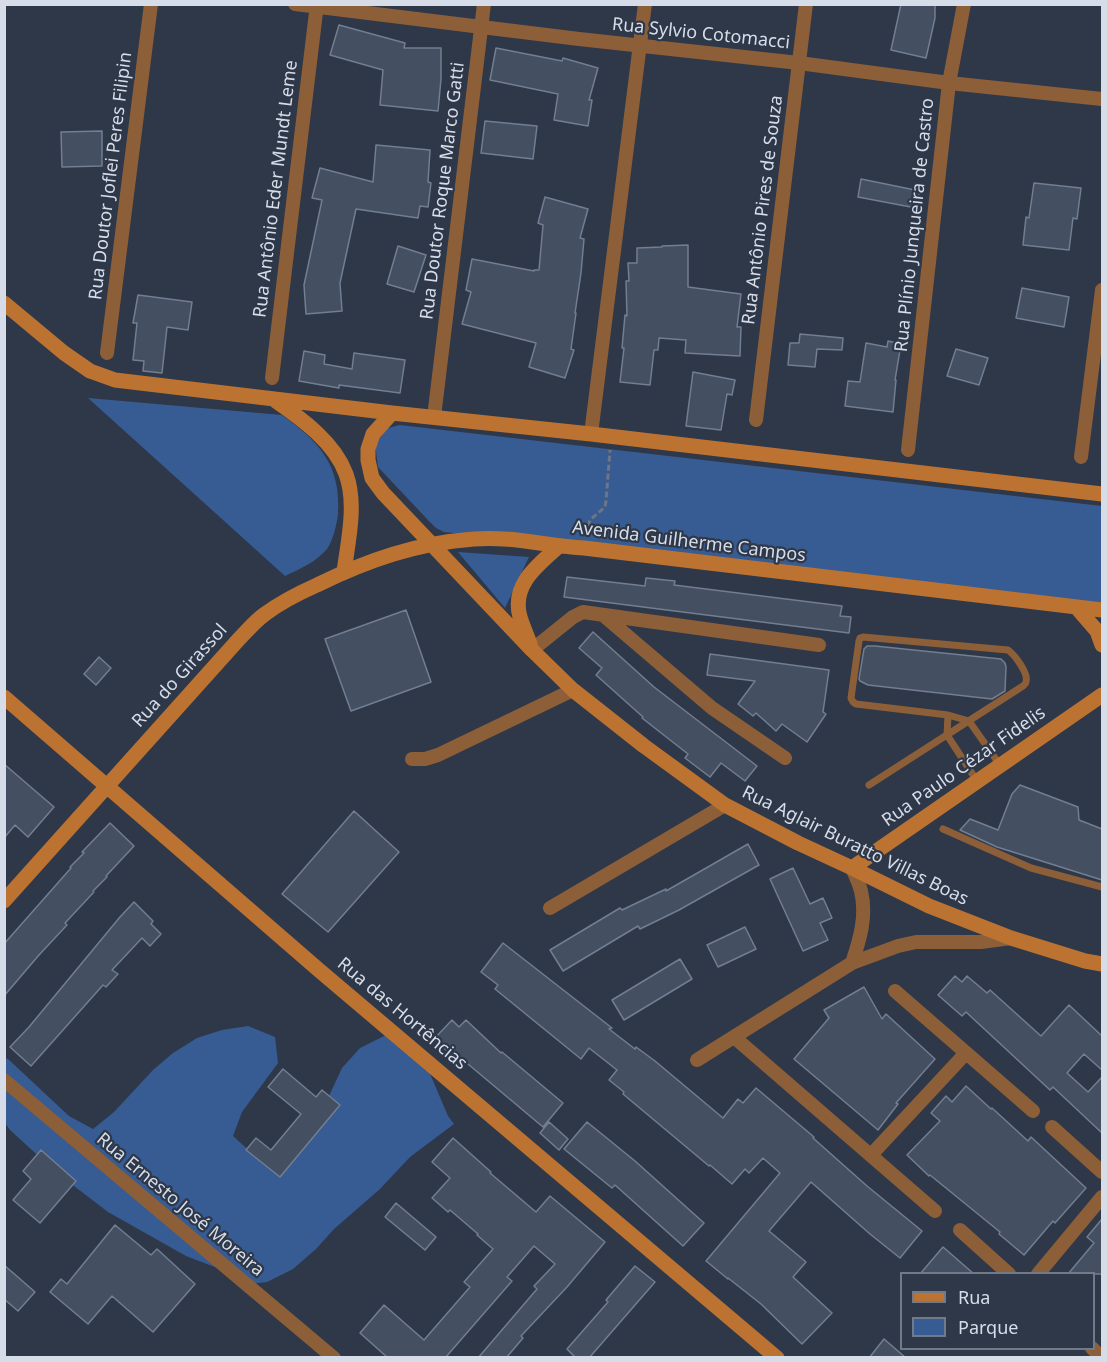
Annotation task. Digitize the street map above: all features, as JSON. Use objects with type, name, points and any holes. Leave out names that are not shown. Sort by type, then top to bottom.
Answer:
[{"type":"main road","points":[[4,303],[64,353],[90,371],[115,380],[1102,494]]},
{"type":"main road","points":[[273,399],[316,432],[338,458],[346,474],[350,490],[351,518],[344,572]]},
{"type":"main road","points":[[392,413],[373,434],[368,449],[372,478],[383,493],[432,544]]},
{"type":"main road","name":"Avenida Guilherme Campos","points":[[432,544],[476,539],[519,541],[1102,610]]},
{"type":"main road","name":"Rua do Girassol","points":[[4,901],[263,615],[281,603],[344,572],[392,554],[432,544]]},
{"type":"main road","name":"Rua Aglair Buratto Villas Boas","points":[[432,544],[573,690],[644,746],[725,805],[798,843],[930,906],[1011,938],[1102,964]]},
{"type":"main road","points":[[532,650],[519,615],[518,597],[523,583],[534,569],[558,547]]},
{"type":"main road","points":[[1077,608],[1096,632],[1102,645]]},
{"type":"main road","points":[[1100,696],[1102,681]]},
{"type":"main road","name":"Rua Paulo Cézar Fidelis","points":[[852,868],[1100,696]]},
{"type":"main road","name":"Rua das Hortências","points":[[4,697],[320,971],[777,1358]]},
{"type":"main road","points":[[1085,961],[1102,977]]},
{"type":"street","name":"Rua Doutor Joflei Peres Filipin","points":[[107,353],[151,4]]},
{"type":"street","name":"Rua Sylvio Cotomacci","points":[[295,4],[799,63],[949,83],[1102,99]]},
{"type":"street","name":"Rua Doutor Roque Marco Gatti","points":[[434,417],[483,4]]},
{"type":"street","points":[[591,434],[645,4]]},
{"type":"street","name":"Rua Antônio Pires de Souza","points":[[756,420],[806,4]]},
{"type":"street","name":"Rua Plínio Junqueira de Castro","points":[[908,450],[949,83],[964,4]]},
{"type":"street","name":"Rua Antônio Eder Mundt Leme","points":[[272,378],[316,6]]},
{"type":"street","points":[[1081,457],[1102,290]]},
{"type":"street","points":[[532,650],[573,617],[583,612],[819,645]]},
{"type":"street","points":[[603,615],[712,708],[785,758]]},
{"type":"street","points":[[412,759],[425,759],[438,755],[573,690]]},
{"type":"street","points":[[550,908],[725,805]]},
{"type":"street","points":[[852,868],[861,891],[863,913],[861,936],[852,963]]},
{"type":"street","points":[[697,1060],[852,963],[898,946],[916,942],[981,942],[1011,938]]},
{"type":"street","points":[[895,991],[1033,1111]]},
{"type":"street","points":[[734,1036],[935,1211]]},
{"type":"street","points":[[872,1155],[966,1053]]},
{"type":"street","name":"Rua Ernesto José Moreira","points":[[4,1080],[334,1358]]},
{"type":"street","points":[[1052,1127],[1102,1172]]},
{"type":"street","points":[[1040,1272],[1102,1197]]},
{"type":"street","points":[[960,1230],[1007,1272]]},
{"type":"lane","points":[[869,785],[969,721],[1023,687],[1027,681],[1026,675],[1013,654],[1002,648],[863,637],[860,638],[851,698],[853,702],[948,715],[969,721],[1000,765]]},
{"type":"lane","points":[[948,715],[947,735],[977,781]]},
{"type":"lane","points":[[943,829],[1031,868],[1102,887]]},
{"type":"path","points":[[584,548],[590,520],[605,507],[610,436]]},
{"type":"green space","points":[[88,398],[282,415],[317,445],[325,456],[336,481],[338,514],[329,546],[313,561],[285,576]]},
{"type":"green space","points":[[400,425],[1102,506],[1102,603],[444,532],[436,528],[378,467],[375,443],[384,429]]},
{"type":"green space","points":[[458,552],[529,557],[505,608]]},
{"type":"green space","points":[[248,1026],[275,1037],[278,1063],[242,1112],[233,1136],[253,1154],[282,1158],[329,1096],[342,1068],[360,1048],[386,1035],[428,1069],[448,1116],[454,1124],[410,1157],[380,1189],[293,1269],[267,1282],[242,1285],[220,1269],[186,1256],[108,1212],[57,1173],[5,1123],[4,1058],[8,1059],[69,1116],[93,1129],[114,1112],[153,1070],[173,1053],[197,1038],[222,1030]]},
{"type":"building","points":[[901,4],[935,4],[935,18],[926,58],[891,50]]},
{"type":"building","points":[[339,25],[405,43],[404,48],[441,48],[438,111],[380,105],[383,70],[330,55]]},
{"type":"building","points":[[496,48],[562,61],[563,58],[598,68],[589,100],[592,100],[588,126],[554,120],[558,94],[490,80]]},
{"type":"building","points":[[485,121],[537,126],[533,159],[481,153]]},
{"type":"building","points":[[102,131],[102,166],[62,167],[61,132]]},
{"type":"building","points":[[376,145],[430,150],[428,182],[431,183],[428,207],[420,206],[418,218],[356,209],[340,283],[342,311],[306,314],[304,285],[322,200],[312,198],[320,168],[373,182]]},
{"type":"building","points":[[861,179],[920,191],[916,208],[858,197]]},
{"type":"building","points":[[1034,183],[1081,188],[1077,219],[1073,218],[1069,250],[1023,245],[1026,217],[1029,218]]},
{"type":"building","points":[[545,197],[588,209],[580,238],[584,239],[571,349],[574,350],[565,378],[529,367],[536,343],[462,324],[471,292],[466,290],[472,259],[539,270],[543,225],[538,223]]},
{"type":"building","points":[[688,245],[688,287],[741,294],[737,327],[741,327],[740,356],[685,353],[686,340],[659,338],[658,350],[654,350],[650,385],[620,382],[625,315],[627,316],[628,263],[637,263],[637,248]]},
{"type":"building","points":[[398,246],[426,255],[414,292],[387,284]]},
{"type":"building","points":[[1022,288],[1069,297],[1064,327],[1016,318]]},
{"type":"building","points":[[138,295],[192,302],[188,330],[167,327],[162,373],[143,371],[144,361],[133,360],[137,323],[133,323]]},
{"type":"building","points":[[800,334],[843,338],[842,350],[817,349],[815,367],[788,365],[790,343],[799,343]]},
{"type":"building","points":[[888,341],[901,344],[893,412],[845,406],[848,381],[860,382],[866,343],[887,347]]},
{"type":"building","points":[[956,349],[988,358],[979,385],[947,376]]},
{"type":"building","points":[[304,351],[325,355],[324,364],[352,369],[354,353],[405,360],[400,393],[339,385],[339,388],[299,381]]},
{"type":"building","points":[[693,372],[735,380],[732,395],[727,394],[721,430],[686,426]]},
{"type":"building","points":[[567,577],[645,586],[646,578],[675,581],[674,585],[842,606],[840,616],[851,617],[849,633],[564,597]]},
{"type":"building","points":[[406,610],[431,682],[351,711],[325,639]]},
{"type":"building","points":[[593,632],[654,687],[757,766],[745,781],[721,763],[710,777],[685,758],[688,754],[642,718],[596,675],[602,668],[579,648]]},
{"type":"building","points":[[867,646],[1001,659],[1006,667],[1005,691],[992,699],[868,685],[859,679],[864,649]]},
{"type":"building","points":[[710,654],[829,670],[823,712],[826,714],[807,742],[782,724],[776,731],[756,713],[753,716],[738,704],[755,681],[707,675]]},
{"type":"building","points":[[99,657],[111,668],[96,685],[84,674]]},
{"type":"building","points":[[4,764],[54,807],[28,837],[15,825],[4,838]]},
{"type":"building","points":[[1020,785],[1078,807],[1079,820],[1102,829],[1102,880],[997,847],[960,830],[970,819],[998,830],[1012,794]]},
{"type":"building","points":[[354,811],[399,852],[328,932],[282,894]]},
{"type":"building","points":[[110,823],[134,846],[4,996],[4,944],[84,853],[82,852]]},
{"type":"building","points":[[748,844],[759,865],[679,910],[640,929],[638,926],[563,971],[550,950],[620,908],[622,910],[666,889],[666,891]]},
{"type":"building","points":[[793,868],[810,904],[823,898],[832,918],[820,923],[828,940],[803,951],[770,879]]},
{"type":"building","points":[[134,902],[153,921],[151,924],[161,934],[150,946],[142,938],[112,970],[118,974],[106,987],[103,985],[31,1066],[10,1047]]},
{"type":"building","points":[[745,927],[756,949],[718,967],[707,945]]},
{"type":"building","points":[[503,943],[612,1028],[609,1029],[655,1061],[723,1118],[738,1099],[743,1103],[756,1088],[867,1186],[922,1231],[900,1258],[811,1182],[769,1231],[806,1262],[793,1277],[832,1313],[802,1344],[761,1304],[706,1261],[780,1173],[763,1158],[749,1173],[745,1169],[732,1184],[623,1094],[624,1092],[609,1080],[617,1070],[589,1048],[581,1059],[495,989],[498,985],[481,972]]},
{"type":"building","points":[[680,959],[692,979],[624,1020],[612,1000]]},
{"type":"building","points":[[955,976],[962,982],[967,976],[987,993],[990,990],[1041,1036],[1069,1005],[1102,1036],[1102,1070],[1084,1054],[1067,1073],[1088,1092],[1102,1077],[1102,1133],[1053,1087],[1050,1090],[966,1012],[962,1016],[938,995]]},
{"type":"building","points":[[864,987],[882,1019],[886,1014],[935,1059],[896,1103],[898,1104],[878,1130],[794,1059],[829,1018],[824,1010]]},
{"type":"building","points":[[452,1020],[459,1027],[466,1020],[501,1053],[563,1103],[543,1127],[462,1059],[459,1062],[434,1039]]},
{"type":"building","points":[[283,1069],[316,1097],[322,1090],[340,1105],[280,1177],[246,1150],[256,1138],[271,1150],[301,1114],[268,1087]]},
{"type":"building","points":[[966,1086],[1028,1141],[1031,1137],[1086,1188],[1055,1223],[1053,1221],[1024,1255],[999,1234],[1000,1232],[929,1176],[907,1155],[940,1121],[931,1113],[946,1096],[952,1102]]},
{"type":"building","points":[[549,1122],[568,1139],[559,1150],[540,1133]]},
{"type":"building","points":[[587,1122],[635,1161],[704,1223],[683,1246],[615,1185],[612,1188],[564,1149]]},
{"type":"building","points":[[453,1138],[536,1212],[550,1196],[605,1242],[521,1336],[523,1338],[506,1358],[478,1358],[537,1289],[534,1286],[555,1264],[534,1246],[507,1277],[512,1281],[445,1358],[388,1358],[360,1333],[384,1305],[424,1340],[470,1287],[464,1282],[493,1249],[450,1210],[448,1212],[432,1198],[450,1178],[432,1162]]},
{"type":"building","points":[[41,1150],[76,1181],[40,1223],[13,1200],[31,1179],[23,1171]]},
{"type":"building","points":[[396,1203],[436,1237],[425,1250],[385,1217]]},
{"type":"building","points":[[1102,1219],[1102,1274],[1070,1272],[1094,1243],[1087,1237]]},
{"type":"building","points":[[115,1225],[151,1255],[157,1249],[195,1284],[153,1332],[112,1296],[88,1324],[50,1292],[61,1279],[67,1284]]},
{"type":"building","points":[[943,1247],[972,1272],[922,1272]]},
{"type":"building","points":[[4,1265],[35,1292],[18,1311],[4,1299]]},
{"type":"building","points":[[635,1266],[655,1282],[589,1358],[576,1358],[567,1349],[608,1302],[606,1300]]},
{"type":"building","points":[[884,1339],[906,1358],[869,1358]]}]
